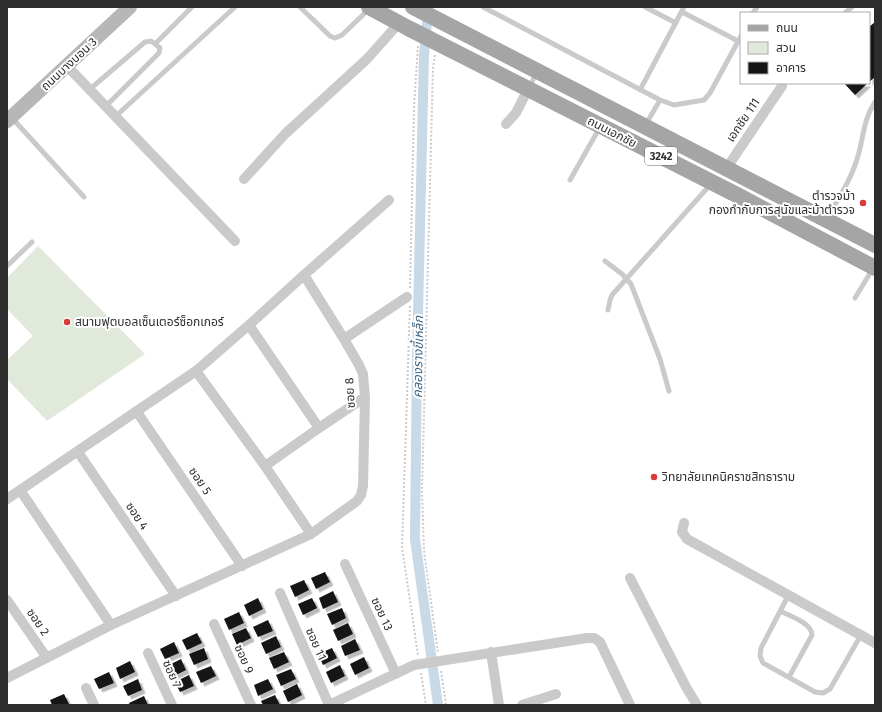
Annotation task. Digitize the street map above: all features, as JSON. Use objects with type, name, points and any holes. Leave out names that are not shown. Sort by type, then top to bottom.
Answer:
[{"type":"main road","name":"ถนนบางบอน 3","points":[[9,119],[130,7]]},
{"type":"main road","name":"ถนนเอกชัย","points":[[370,7],[441,48],[528,89],[712,182],[874,268]]},
{"type":"main road","name":"ถนนเอกชัย","points":[[415,8],[875,245]]},
{"type":"street","points":[[244,179],[285,134],[403,25]]},
{"type":"street","points":[[67,66],[235,241]]},
{"type":"street","name":"เอกชัย 111","points":[[726,169],[783,85]]},
{"type":"street","points":[[506,124],[516,113],[528,89]]},
{"type":"street","points":[[7,499],[196,371],[250,325],[389,200]]},
{"type":"street","name":"ซอย 8","points":[[304,275],[359,365],[363,374],[365,397],[363,486],[361,495],[357,501],[311,534]]},
{"type":"street","points":[[344,339],[409,298]]},
{"type":"street","points":[[250,325],[319,428]]},
{"type":"street","points":[[7,678],[111,625],[311,534],[265,466],[196,371]]},
{"type":"street","points":[[265,466],[365,397]]},
{"type":"street","name":"ซอย 5","points":[[137,412],[242,566]]},
{"type":"street","name":"ซอย 4","points":[[78,452],[176,596]]},
{"type":"street","points":[[20,490],[111,625]]},
{"type":"street","points":[[684,523],[682,532],[687,539],[875,643]]},
{"type":"street","name":"ซอย 13","points":[[345,564],[396,674]]},
{"type":"street","points":[[630,578],[686,688],[697,705]]},
{"type":"street","name":"ซอย 11","points":[[280,593],[329,705]]},
{"type":"street","name":"ซอย 2","points":[[7,600],[47,658]]},
{"type":"street","name":"ซอย 9","points":[[214,624],[251,705]]},
{"type":"street","points":[[329,705],[418,663],[594,638],[600,642],[630,705]]},
{"type":"street","points":[[491,652],[499,705]]},
{"type":"street","name":"ซอย 7","points":[[148,653],[172,705]]},
{"type":"street","points":[[86,688],[94,705]]},
{"type":"street","points":[[522,705],[556,694]]},
{"type":"lane","points":[[155,44],[192,7]]},
{"type":"lane","points":[[116,116],[234,7]]},
{"type":"lane","points":[[300,7],[330,36],[335,38],[342,35],[370,7]]},
{"type":"lane","points":[[483,7],[640,90],[674,105],[704,100],[710,93],[740,38]]},
{"type":"lane","points":[[645,7],[676,23]]},
{"type":"lane","points":[[640,90],[683,9],[738,41]]},
{"type":"lane","points":[[90,89],[145,42],[151,41],[160,48],[159,53],[106,106]]},
{"type":"lane","points":[[528,89],[537,71]]},
{"type":"lane","points":[[644,126],[660,100]]},
{"type":"lane","points":[[826,220],[852,173],[858,155],[865,122],[875,102]]},
{"type":"lane","points":[[9,119],[84,197]]},
{"type":"lane","points":[[570,180],[601,126]]},
{"type":"lane","points":[[608,310],[612,295],[712,182]]},
{"type":"lane","points":[[7,266],[32,242]]},
{"type":"lane","points":[[605,261],[622,274],[631,284],[660,359],[669,392]]},
{"type":"lane","points":[[855,298],[874,268]]},
{"type":"lane","points":[[788,596],[761,648],[760,656],[763,663],[815,692],[822,693],[830,689],[861,635]]},
{"type":"lane","points":[[780,611],[809,626],[812,631],[812,635],[789,677]]},
{"type":"path","points":[[418,41],[414,107],[402,547],[418,663],[426,705]]},
{"type":"path","points":[[439,660],[424,551],[422,491],[433,68],[441,48]]},
{"type":"path","points":[[440,667],[446,705]]},
{"type":"green space","name":"สนามฟุตบอลเซ็นเตอร์ซ็อกเกอร์","points":[[38,246],[145,354],[47,421],[7,379],[7,360],[33,336],[7,309],[7,278]]},
{"type":"building","points":[[875,22],[875,77],[870,81],[870,26]]},
{"type":"building","points":[[845,84],[867,84],[855,95]]},
{"type":"building","points":[[325,572],[330,582],[316,589],[311,578]]},
{"type":"building","points":[[304,580],[309,590],[295,597],[290,586]]},
{"type":"building","points":[[333,591],[338,602],[323,609],[319,598]]},
{"type":"building","points":[[258,598],[263,609],[249,616],[244,605]]},
{"type":"building","points":[[312,598],[317,608],[303,615],[298,604]]},
{"type":"building","points":[[342,608],[346,618],[332,625],[327,614]]},
{"type":"building","points":[[239,612],[244,623],[229,630],[224,619]]},
{"type":"building","points":[[268,620],[273,631],[258,637],[253,627]]},
{"type":"building","points":[[348,623],[353,634],[338,641],[333,630]]},
{"type":"building","points":[[246,628],[251,638],[237,645],[232,634]]},
{"type":"building","points":[[197,633],[202,643],[187,650],[182,640]]},
{"type":"building","points":[[276,636],[281,647],[266,654],[261,643]]},
{"type":"building","points":[[355,639],[360,650],[345,656],[341,646]]},
{"type":"building","points":[[174,642],[179,653],[165,659],[160,649]]},
{"type":"building","points":[[204,648],[208,659],[194,665],[189,654]]},
{"type":"building","points":[[332,648],[337,658],[323,665],[318,654]]},
{"type":"building","points":[[284,652],[289,662],[274,669],[269,658]]},
{"type":"building","points":[[364,657],[369,668],[355,675],[350,664]]},
{"type":"building","points":[[181,659],[186,670],[172,677],[167,666]]},
{"type":"building","points":[[130,661],[135,672],[120,679],[116,668]]},
{"type":"building","points":[[340,665],[345,676],[331,683],[326,672]]},
{"type":"building","points":[[211,666],[216,676],[201,683],[196,672]]},
{"type":"building","points":[[291,669],[296,679],[281,686],[276,675]]},
{"type":"building","points":[[109,672],[114,683],[99,689],[94,679]]},
{"type":"building","points":[[189,675],[194,686],[180,692],[175,682]]},
{"type":"building","points":[[138,679],[142,690],[128,696],[123,686]]},
{"type":"building","points":[[268,679],[273,689],[258,696],[254,685]]},
{"type":"building","points":[[297,684],[302,695],[288,702],[283,691]]},
{"type":"building","points":[[64,694],[69,704],[52,705],[50,700]]},
{"type":"building","points":[[275,695],[280,705],[263,705],[261,701]]},
{"type":"building","points":[[144,696],[148,705],[130,705],[129,703]]},
{"type":"waterway","name":"คลองรางขี้เหล็ก","points":[[428,11],[424,55],[417,358],[415,539],[438,705]]},
{"type":"place","name":"ตำรวจม้า กองกำกับการสุนัขและม้าตำรวจ","points":[[863,203]]},
{"type":"place","name":"สนามฟุตบอลเซ็นเตอร์ซ็อกเกอร์","points":[[67,322]]},
{"type":"place","name":"วิทยาลัยเทคนิคราชสิทธาราม","points":[[654,477]]}]
